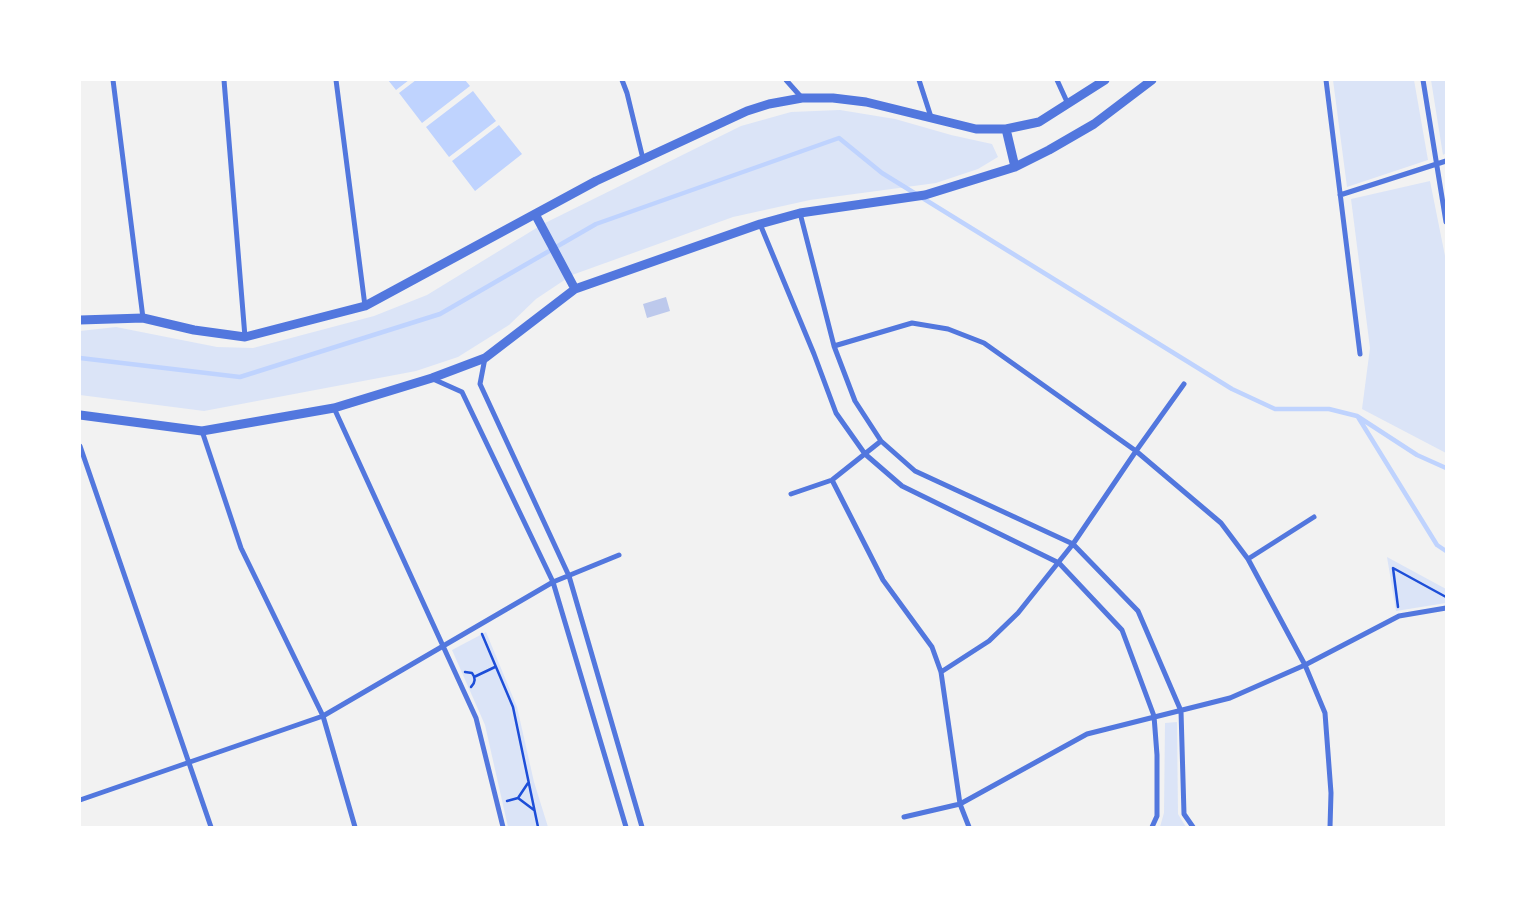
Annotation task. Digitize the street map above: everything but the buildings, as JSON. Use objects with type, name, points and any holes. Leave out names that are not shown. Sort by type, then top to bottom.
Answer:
[{"type":"street","points":[[113,80],[143,318]]},
{"type":"street","points":[[224,80],[245,336]]},
{"type":"street","points":[[336,80],[365,306]]},
{"type":"street","points":[[622,80],[643,159]]},
{"type":"street","points":[[786,80],[802,98]]},
{"type":"street","points":[[919,80],[931,117]]},
{"type":"street","points":[[1057,80],[1068,104]]},
{"type":"street","points":[[80,320],[143,318],[194,330],[245,336],[365,306],[596,181],[747,111],[768,104],[802,98],[833,98],[866,102],[976,129],[1006,129],[1039,122],[1105,80]]},
{"type":"street","points":[[80,415],[202,431],[334,408],[432,378],[485,358],[575,290],[760,224],[800,213],[925,194],[1015,168],[1094,124],[1152,80]]},
{"type":"street","points":[[1326,80],[1360,354]]},
{"type":"street","points":[[1423,80],[1446,222]]},
{"type":"street","points":[[1006,129],[1015,168]]},
{"type":"street","points":[[1340,195],[1446,161]]},
{"type":"street","points":[[800,213],[834,346],[855,401],[881,441],[915,471],[1073,544],[1138,611],[1181,711],[1184,814],[1193,827]]},
{"type":"street","points":[[535,214],[575,290]]},
{"type":"street","points":[[760,224],[814,354],[836,413],[865,454],[902,486],[1059,563],[1122,630],[1154,716],[1157,755],[1157,816],[1152,827]]},
{"type":"street","points":[[834,346],[912,323],[948,328],[984,343],[1136,451],[1221,523],[1248,558],[1305,665],[1325,713],[1331,793],[1330,827]]},
{"type":"street","points":[[485,358],[480,384],[569,576],[642,827]]},
{"type":"street","points":[[432,378],[462,392],[553,582],[626,827]]},
{"type":"street","points":[[942,672],[989,641],[1018,613],[1073,544],[1184,384]]},
{"type":"street","points":[[334,408],[476,718],[504,827]]},
{"type":"street","points":[[202,431],[241,548],[323,716],[355,827]]},
{"type":"street","points":[[791,494],[832,480],[881,441]]},
{"type":"street","points":[[80,446],[210,827]]},
{"type":"street","points":[[832,480],[884,580],[932,647],[942,672],[960,804],[969,827]]},
{"type":"street","points":[[1248,558],[1314,516]]},
{"type":"street","points":[[80,800],[323,716],[553,582],[619,555]]},
{"type":"street","points":[[904,817],[960,804],[1088,734],[1230,698],[1305,665],[1399,616],[1446,608]]},
{"type":"path","points":[[1399,616],[1393,568],[1446,597]]},
{"type":"path","points":[[478,626],[512,707],[538,827]]},
{"type":"path","points":[[474,677],[495,667]]},
{"type":"path","points":[[507,801],[518,798],[529,782]]},
{"type":"path","points":[[518,798],[535,810]]},
{"type":"shaded area","points":[[1333,80],[1414,80],[1428,160],[1347,187]]},
{"type":"shaded area","points":[[1431,80],[1446,80],[1446,153],[1443,155]]},
{"type":"shaded area","points":[[840,110],[895,119],[951,135],[992,144],[998,157],[978,169],[936,183],[810,200],[733,217],[572,275],[536,299],[509,325],[458,357],[416,371],[204,411],[80,395],[80,331],[116,327],[217,347],[253,348],[374,316],[427,295],[543,224],[741,126],[791,112]]},
{"type":"shaded area","points":[[1430,181],[1446,261],[1446,453],[1362,409],[1370,348],[1351,199]]},
{"type":"shaded area","points":[[1387,557],[1446,589],[1446,603],[1396,611]]},
{"type":"shaded area","points":[[486,632],[517,707],[534,782],[548,827],[508,827],[485,725],[452,650]]},
{"type":"shaded area","points":[[1177,722],[1178,814],[1186,827],[1160,827],[1164,813],[1165,723]]},
{"type":"water","points":[[388,80],[409,80],[396,90]]},
{"type":"water","points":[[416,80],[465,80],[470,86],[422,123],[399,93]]},
{"type":"water","points":[[473,91],[496,121],[449,157],[426,127]]},
{"type":"water","points":[[499,125],[522,154],[475,191],[452,161]]},
{"type":"waterway","points":[[80,358],[240,377],[440,314],[596,224],[839,138],[882,173],[1232,389],[1275,409],[1329,409],[1357,416],[1417,455],[1446,468]]},
{"type":"waterway","points":[[1358,417],[1437,545],[1446,551]]}]
